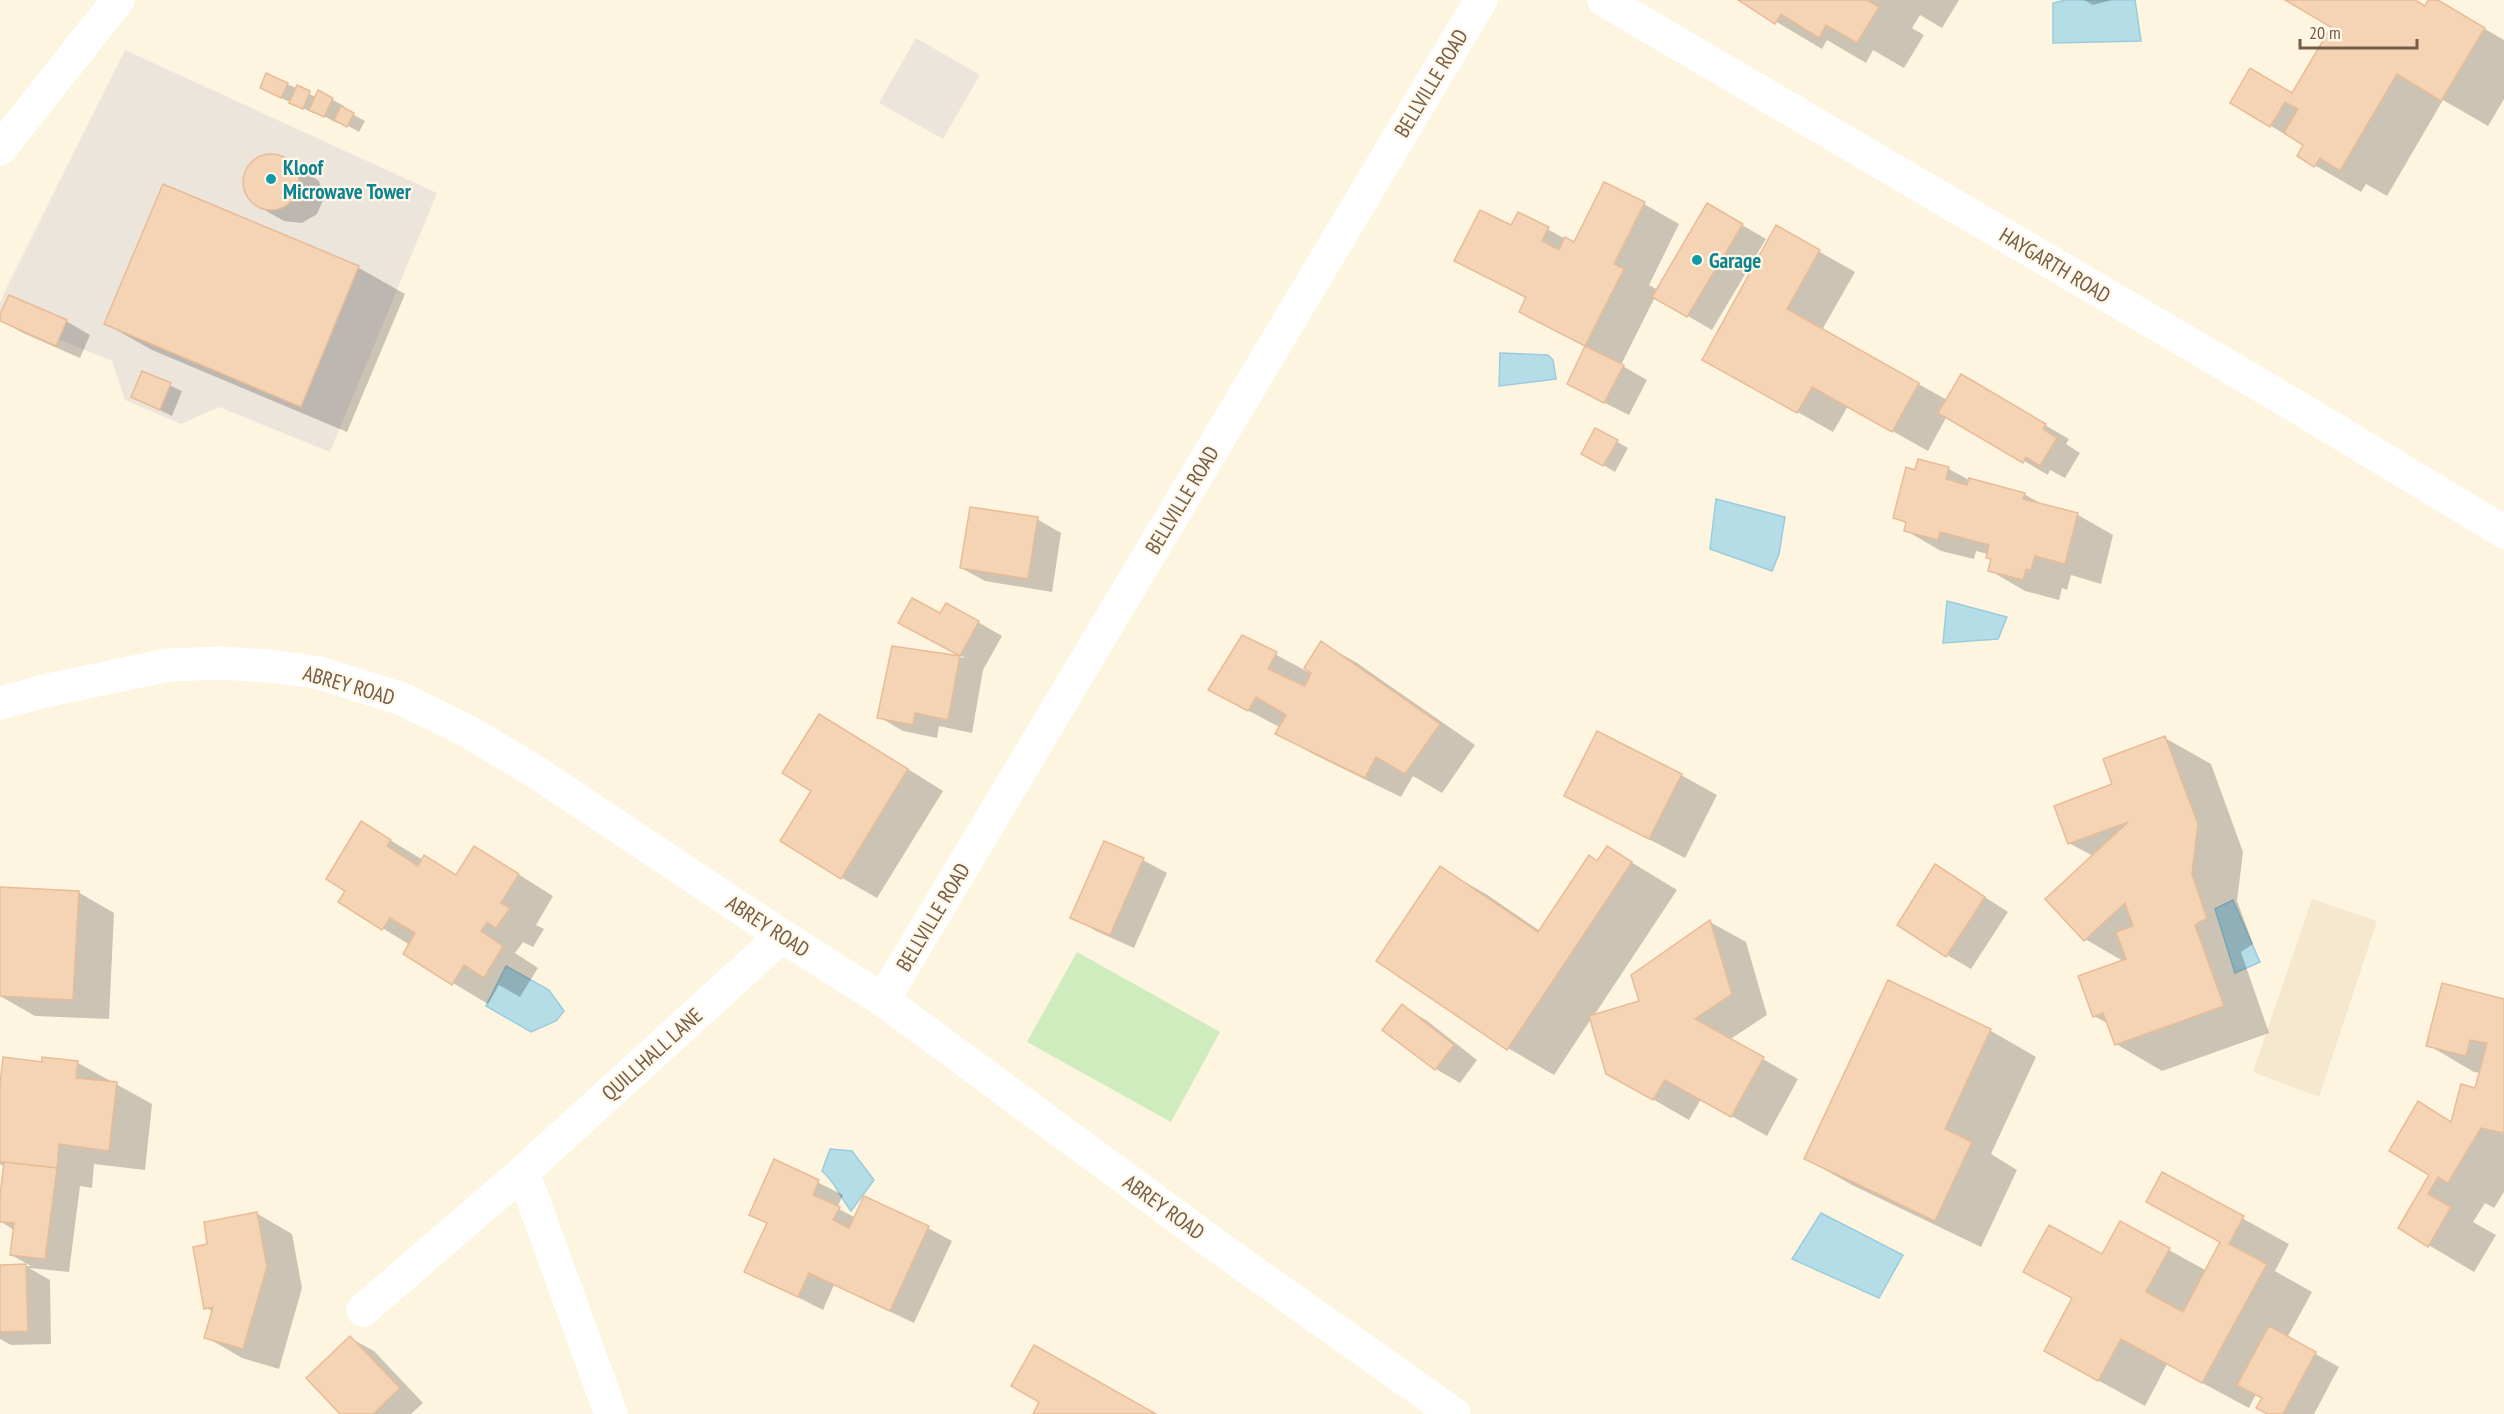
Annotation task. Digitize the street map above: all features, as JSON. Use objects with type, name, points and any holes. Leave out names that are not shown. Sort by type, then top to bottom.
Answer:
[{"type":"street","points":[[0,149],[118,0]]},
{"type":"street","name":"BELLVILLE ROAD","points":[[884,1000],[1481,0]]},
{"type":"street","name":"HAYGARTH ROAD","points":[[1604,0],[2284,399],[2504,532]]},
{"type":"street","name":"ABREY ROAD","points":[[0,703],[168,665],[222,663],[320,673],[402,699],[469,732],[536,772],[782,936],[884,1000],[1221,1249],[1454,1414]]},
{"type":"street","name":"QUILLHALL LANE","points":[[363,1310],[523,1172],[782,936]]},
{"type":"street","points":[[523,1172],[611,1414]]},
{"type":"shaded area","points":[[916,38],[980,75],[943,139],[879,103]]},
{"type":"shaded area","points":[[125,50],[437,193],[330,452],[219,407],[181,424],[125,400],[112,361],[0,315],[0,303],[6,289]]},
{"type":"shaded area","points":[[2312,899],[2377,921],[2319,1097],[2253,1072]]},
{"type":"green space","points":[[1077,952],[1220,1032],[1171,1122],[1027,1042]]},
{"type":"water","points":[[2065,0],[2135,0],[2141,41],[2053,43],[2053,3]]},
{"type":"water","points":[[1500,353],[1548,355],[1553,360],[1556,379],[1499,386]]},
{"type":"water","points":[[1716,499],[1785,517],[1779,554],[1772,571],[1710,549]]},
{"type":"water","points":[[1947,601],[2007,617],[1998,639],[1943,643]]},
{"type":"water","points":[[2233,900],[2260,962],[2235,973],[2215,909]]},
{"type":"water","points":[[506,966],[549,990],[564,1011],[556,1021],[531,1032],[486,1006]]},
{"type":"water","points":[[830,1149],[852,1151],[874,1180],[851,1211],[822,1171]]},
{"type":"water","points":[[1821,1213],[1903,1255],[1879,1298],[1792,1259]]},
{"type":"building","points":[[1738,0],[1867,0],[1879,7],[1857,43],[1826,25],[1819,38],[1781,14],[1775,24]]},
{"type":"building","points":[[2285,0],[2415,0],[2425,6],[2428,0],[2438,0],[2485,28],[2441,101],[2397,74],[2340,171],[2320,158],[2314,167],[2297,156],[2303,145],[2284,133],[2298,109],[2285,102],[2270,127],[2230,103],[2250,68],[2292,93],[2331,27]]},
{"type":"building","points":[[266,73],[288,83],[281,98],[260,88]]},
{"type":"building","points":[[297,85],[310,91],[303,109],[289,103]]},
{"type":"building","points":[[318,90],[333,98],[324,117],[309,110]]},
{"type":"building","points":[[341,106],[354,113],[347,127],[334,120]]},
{"type":"building","name":"Kloof Microwave Tower","points":[[265,154],[277,154],[287,158],[295,166],[299,182],[295,198],[287,206],[277,210],[265,210],[255,206],[247,198],[243,188],[243,176],[247,166],[255,158]]},
{"type":"building","points":[[1604,182],[1645,202],[1614,264],[1624,269],[1585,346],[1519,312],[1526,297],[1454,261],[1480,210],[1511,225],[1518,212],[1549,227],[1542,241],[1559,250],[1565,237],[1574,242]]},
{"type":"building","points":[[163,184],[359,266],[301,407],[104,324]]},
{"type":"building","name":"Garage","points":[[1707,203],[1743,224],[1687,317],[1652,297]]},
{"type":"building","points":[[1776,225],[1820,250],[1787,309],[1919,383],[1892,432],[1812,387],[1797,413],[1702,360]]},
{"type":"building","points":[[9,295],[67,320],[56,346],[0,321],[0,314]]},
{"type":"building","points":[[1585,346],[1624,365],[1604,403],[1567,384]]},
{"type":"building","points":[[142,371],[171,383],[160,410],[131,397]]},
{"type":"building","points":[[1961,374],[2046,424],[2043,429],[2057,438],[2040,466],[2026,457],[2023,463],[1938,413]]},
{"type":"building","points":[[1595,428],[1618,440],[1603,466],[1581,454]]},
{"type":"building","points":[[1918,459],[1949,467],[1946,479],[1967,485],[1969,478],[2025,493],[2023,499],[2078,513],[2065,564],[2035,556],[2031,570],[2026,569],[2023,580],[1988,571],[1991,559],[1986,558],[1989,545],[1940,532],[1938,540],[1904,531],[1906,522],[1893,518],[1906,467],[1915,470]]},
{"type":"building","points":[[970,507],[1038,517],[1028,579],[960,568]]},
{"type":"building","points":[[912,598],[940,613],[946,603],[979,621],[960,656],[898,623]]},
{"type":"building","points":[[1242,635],[1277,652],[1268,669],[1305,686],[1311,673],[1304,668],[1321,641],[1440,724],[1405,774],[1376,757],[1365,778],[1275,734],[1286,715],[1256,697],[1248,711],[1208,690]]},
{"type":"building","points":[[892,646],[960,656],[948,720],[915,713],[913,725],[877,718]]},
{"type":"building","points":[[819,714],[908,769],[841,879],[780,841],[811,791],[782,773]]},
{"type":"building","points":[[1597,731],[1682,774],[1649,839],[1564,796]]},
{"type":"building","points":[[2165,736],[2198,824],[2192,874],[2207,918],[2195,925],[2224,1006],[2115,1045],[2103,1013],[2093,1017],[2078,976],[2126,959],[2116,932],[2133,926],[2125,903],[2084,941],[2045,899],[2128,822],[2068,844],[2054,806],[2112,784],[2103,759]]},
{"type":"building","points":[[361,821],[391,840],[387,846],[418,866],[424,855],[456,875],[474,846],[519,874],[501,903],[510,908],[496,928],[487,922],[481,931],[503,946],[484,978],[464,965],[452,985],[403,954],[415,933],[390,918],[382,930],[338,902],[345,891],[326,879]]},
{"type":"building","points":[[1104,841],[1144,858],[1110,935],[1070,918]]},
{"type":"building","points":[[1607,846],[1632,862],[1507,1050],[1376,961],[1440,866],[1538,932],[1589,855],[1597,861]]},
{"type":"building","points":[[1935,864],[1985,897],[1946,957],[1897,925]]},
{"type":"building","points":[[0,887],[79,891],[73,1000],[0,996]]},
{"type":"building","points":[[1710,920],[1732,994],[1695,1019],[1764,1057],[1731,1117],[1665,1080],[1653,1100],[1606,1074],[1589,1016],[1639,1001],[1631,975]]},
{"type":"building","points":[[1888,980],[1991,1029],[1945,1129],[1972,1142],[1935,1221],[1804,1159]]},
{"type":"building","points":[[2442,983],[2504,999],[2504,1133],[2481,1128],[2448,1183],[2438,1177],[2428,1194],[2451,1207],[2428,1247],[2398,1228],[2429,1175],[2389,1151],[2418,1101],[2451,1122],[2461,1084],[2475,1088],[2487,1043],[2470,1040],[2466,1056],[2426,1046]]},
{"type":"building","points":[[1402,1004],[1454,1045],[1435,1070],[1382,1030]]},
{"type":"building","points":[[3,1057],[42,1062],[42,1057],[78,1061],[76,1078],[117,1082],[109,1151],[59,1144],[57,1168],[0,1162],[0,1084]]},
{"type":"building","points":[[774,1159],[819,1180],[813,1195],[840,1207],[833,1220],[849,1228],[864,1196],[929,1226],[890,1311],[809,1273],[798,1297],[744,1272],[767,1223],[749,1215]]},
{"type":"building","points":[[4,1162],[57,1168],[45,1259],[10,1255],[14,1223],[0,1222]]},
{"type":"building","points":[[2162,1172],[2244,1216],[2229,1244],[2267,1264],[2202,1383],[2121,1339],[2098,1381],[2044,1351],[2072,1298],[2023,1272],[2049,1225],[2102,1254],[2120,1221],[2170,1248],[2146,1292],[2183,1312],[2220,1242],[2146,1202]]},
{"type":"building","points":[[257,1212],[267,1267],[243,1349],[204,1338],[213,1307],[204,1309],[193,1247],[207,1244],[204,1222]]},
{"type":"building","points":[[26,1264],[28,1331],[0,1332],[0,1265]]},
{"type":"building","points":[[2269,1326],[2316,1352],[2283,1414],[2267,1414],[2256,1408],[2262,1398],[2237,1385]]},
{"type":"building","points":[[350,1336],[400,1388],[373,1414],[340,1414],[306,1378]]},
{"type":"building","points":[[1034,1345],[1156,1414],[1033,1414],[1039,1402],[1011,1386]]},
{"type":"place","name":"Kloof Microwave Tower","points":[[271,179]]},
{"type":"place","name":"Garage","points":[[1697,260]]}]
